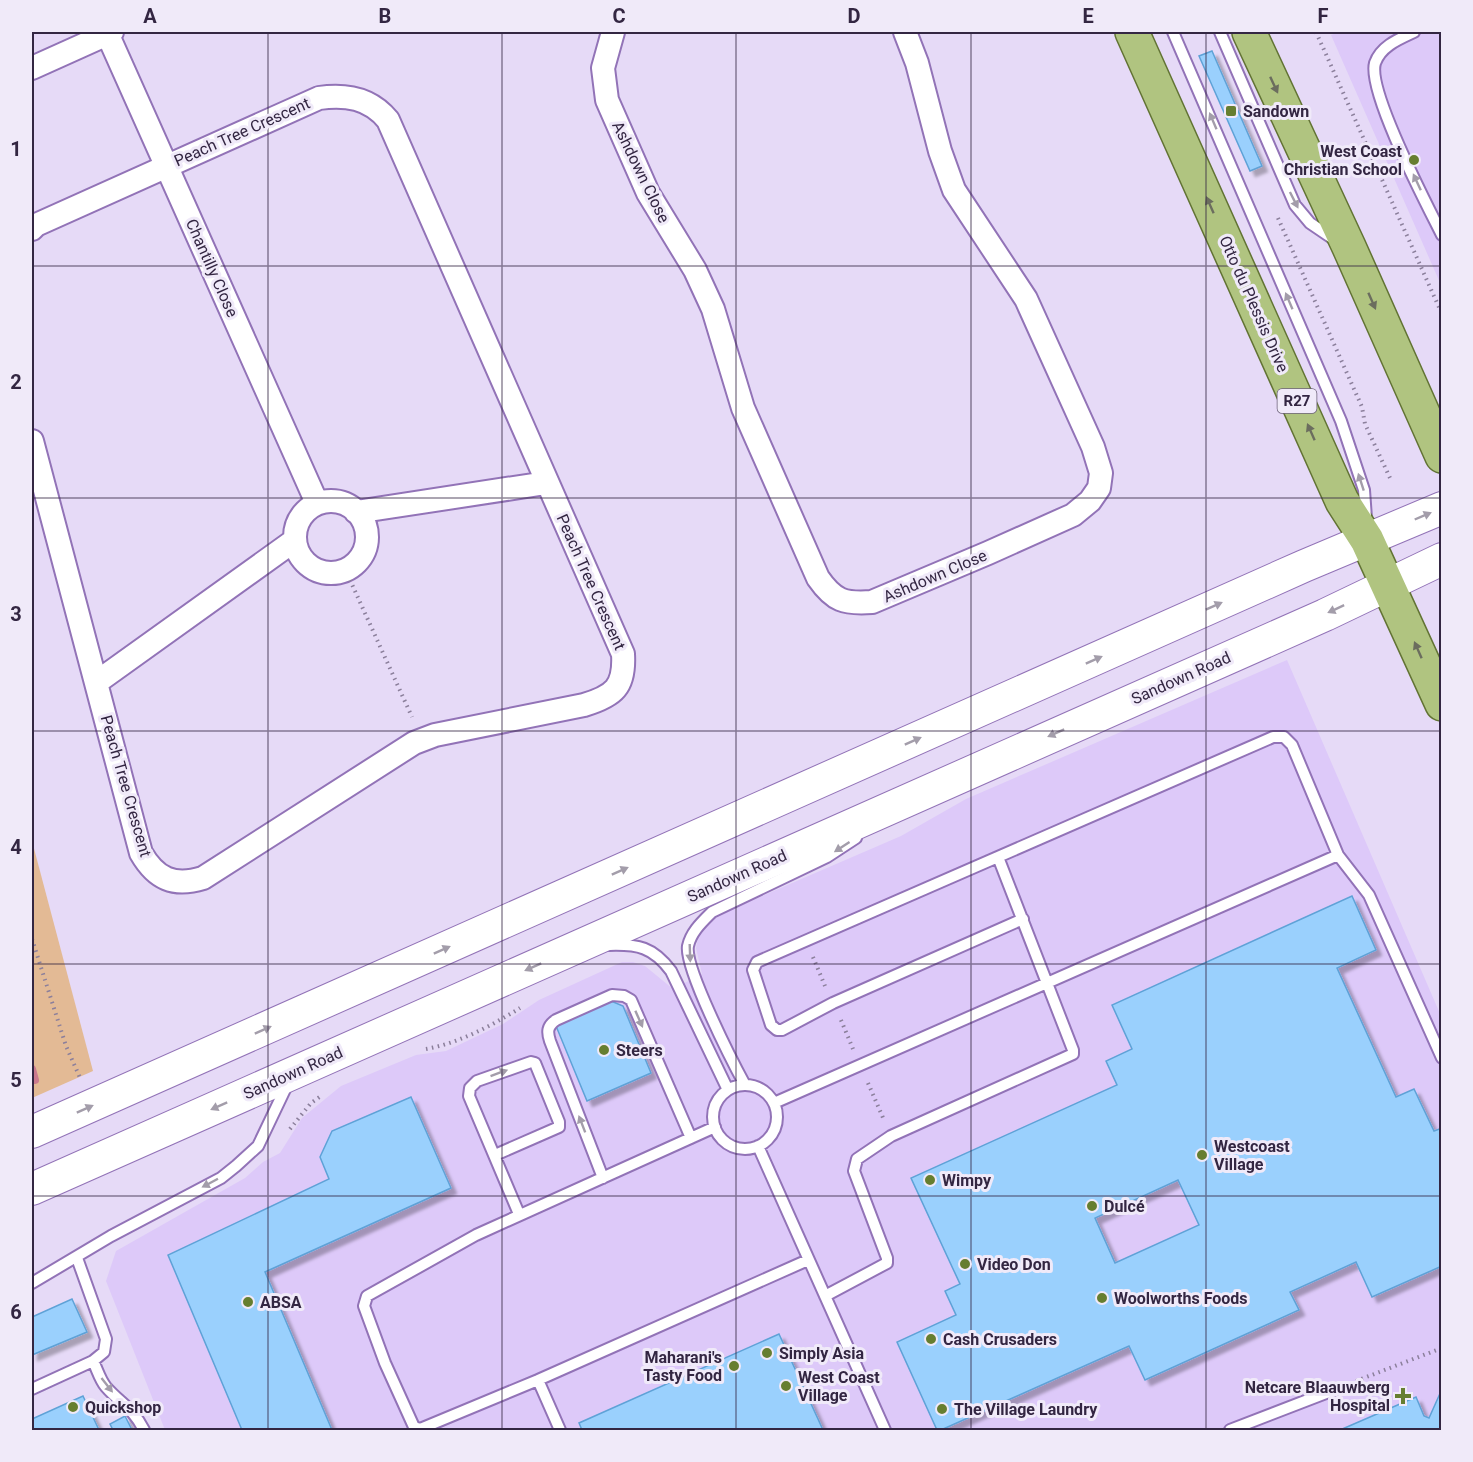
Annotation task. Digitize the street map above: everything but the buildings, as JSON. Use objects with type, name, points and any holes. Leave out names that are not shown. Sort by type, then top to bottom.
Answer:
[{"type":"main road","name":"Otto du Plessis Drive","points":[[1132,32],[1341,501],[1367,540],[1389,584],[1442,704]]},
{"type":"main road","points":[[1249,32],[1349,247],[1442,456]]},
{"type":"main road","points":[[32,1132],[1442,508]]},
{"type":"main road","name":"Sandown Road","points":[[32,1190],[1325,615],[1442,559]]},
{"type":"street","points":[[32,68],[109,32]]},
{"type":"street","name":"Chantilly Close","points":[[109,32],[317,503]]},
{"type":"street","name":"Ashdown Close","points":[[613,32],[603,68],[607,100],[648,193],[695,270],[708,299],[743,408],[818,578],[835,597],[853,603],[872,602],[1073,515],[1090,501],[1099,488],[1101,473],[1093,447],[1026,299],[954,190],[940,151],[917,63],[905,32]]},
{"type":"street","name":"Peach Tree Crescent","points":[[32,229],[36,225],[318,98],[351,97],[380,110],[388,120],[623,654],[624,667],[621,683],[612,693],[594,702],[435,735],[422,740],[394,755],[203,878],[179,882],[157,874],[141,853],[32,441]]},
{"type":"street","points":[[356,512],[546,483]]},
{"type":"street","points":[[340,502],[356,512],[364,523],[367,532],[366,542],[358,560],[345,569],[332,572],[313,568],[299,554],[295,540],[297,525],[301,516],[317,503],[340,502]]},
{"type":"street","points":[[97,682],[295,540]]},
{"type":"lane","points":[[1173,32],[1341,421],[1364,490],[1367,540]]},
{"type":"lane","points":[[1220,32],[1295,205],[1310,223],[1349,247]]},
{"type":"lane","points":[[1414,32],[1391,43],[1382,52],[1376,63],[1376,84],[1389,121],[1442,235]]},
{"type":"lane","points":[[1023,919],[833,1003],[785,1029],[777,1030],[771,1025],[755,976],[754,964],[1276,737],[1288,739],[1292,745],[1338,855],[1369,895],[1442,1058]]},
{"type":"lane","points":[[745,1085],[695,978],[688,955],[688,946],[693,934],[712,912],[827,857],[866,832],[887,809]]},
{"type":"lane","points":[[774,1102],[1338,855]]},
{"type":"lane","points":[[825,1296],[887,1263],[854,1168],[857,1159],[891,1136],[1073,1054],[1048,982],[998,857]]},
{"type":"lane","points":[[577,947],[639,946],[660,957],[671,970],[728,1090]]},
{"type":"lane","points":[[603,1178],[550,1041],[549,1026],[556,1020],[612,995],[624,996],[631,1000],[692,1138]]},
{"type":"lane","points":[[495,1155],[559,1127],[559,1122],[534,1063],[531,1062],[477,1081],[472,1085],[469,1100],[519,1214]]},
{"type":"lane","points":[[32,1283],[111,1236],[221,1178],[236,1166],[258,1146],[292,1074]]},
{"type":"lane","points":[[745,1085],[759,1088],[771,1096],[778,1115],[776,1128],[769,1139],[758,1146],[745,1149],[732,1146],[722,1138],[713,1120],[715,1106],[728,1090],[745,1085]]},
{"type":"lane","points":[[715,1127],[519,1214],[476,1235],[368,1295],[364,1306],[385,1363],[415,1429],[420,1430],[538,1380],[808,1260]]},
{"type":"lane","points":[[758,1146],[885,1431]]},
{"type":"lane","points":[[32,1389],[93,1361],[104,1352],[106,1339],[77,1258]]},
{"type":"lane","points":[[93,1361],[105,1386],[127,1405],[144,1431]]},
{"type":"lane","points":[[538,1380],[560,1431]]},
{"type":"lane","points":[[1230,1431],[1339,1388]]},
{"type":"path","points":[[1316,32],[1442,314]]},
{"type":"path","points":[[1275,212],[1362,407],[1365,424],[1390,478]]},
{"type":"path","points":[[345,569],[422,740]]},
{"type":"path","points":[[32,939],[66,1046],[82,1080]]},
{"type":"path","points":[[806,941],[891,1136]]},
{"type":"path","points":[[1339,1388],[1442,1348]]},
{"type":"shaded area","name":"West Coast Christian School","points":[[1339,32],[1441,32],[1441,285],[1331,35]]},
{"type":"shaded area","name":"West Coast Village","points":[[1287,660],[1441,1016],[1441,1430],[165,1430],[106,1281],[116,1251],[245,1178],[263,1162],[280,1153],[302,1118],[341,1086],[416,1055],[446,1051],[503,1024],[539,1000],[622,962],[633,962],[645,966],[673,989],[702,974],[696,948],[699,933],[718,915],[901,836],[966,799]]},
{"type":"shaded area","points":[[32,841],[93,1071],[32,1098]]},
{"type":"waterway","points":[[32,1069],[35,1080]]},
{"type":"place","name":"Sandown","points":[[1231,111]]},
{"type":"place","name":"West Coast Christian School","points":[[1414,160]]},
{"type":"place","name":"Steers","points":[[604,1050]]},
{"type":"place","name":"Westcoast Village","points":[[1202,1155]]},
{"type":"place","name":"Wimpy","points":[[930,1180]]},
{"type":"place","name":"Dulcé","points":[[1092,1206]]},
{"type":"place","name":"Video Don","points":[[965,1264]]},
{"type":"place","name":"Woolworths Foods","points":[[1102,1298]]},
{"type":"place","name":"ABSA","points":[[248,1302]]},
{"type":"place","name":"Cash Crusaders","points":[[931,1339]]},
{"type":"place","name":"Simply Asia","points":[[767,1353]]},
{"type":"place","name":"Maharani's Tasty Food","points":[[734,1366]]},
{"type":"place","name":"West Coast Village","points":[[786,1386]]},
{"type":"place","name":"Netcare Blaauwberg Hospital","points":[[1403,1396]]},
{"type":"place","name":"Quickshop","points":[[73,1407]]},
{"type":"place","name":"The Village Laundry","points":[[942,1409]]}]
